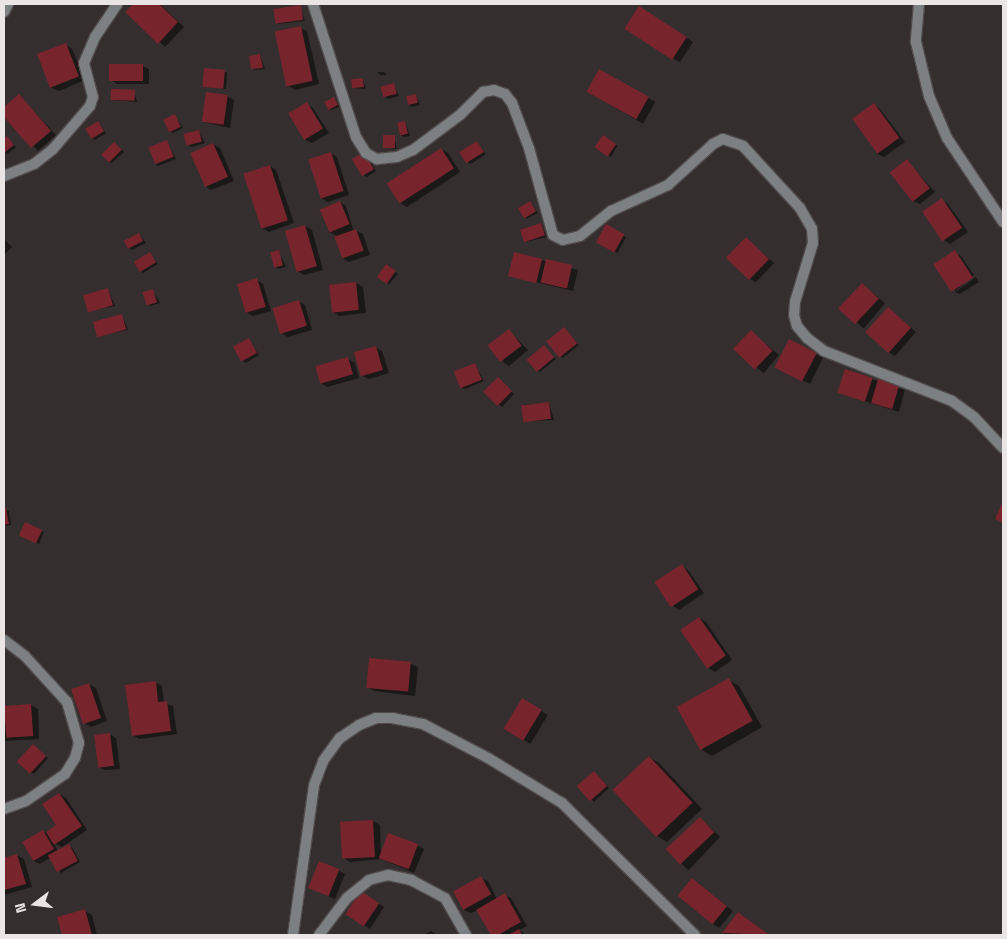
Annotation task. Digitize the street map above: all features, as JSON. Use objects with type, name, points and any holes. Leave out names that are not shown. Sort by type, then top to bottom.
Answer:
[{"type":"street","points":[[4,12],[8,4]]},
{"type":"street","points":[[4,176],[34,164],[53,149],[90,106],[92,97],[84,63],[95,37],[117,4]]},
{"type":"street","points":[[313,4],[356,137],[366,153],[377,159],[397,158],[413,150],[460,115],[483,92],[494,90],[505,94],[529,148],[553,235],[563,240],[580,236],[612,211],[668,185],[713,144],[724,139],[743,146],[800,208],[812,229],[813,243],[795,302],[794,315],[797,326],[807,338],[824,351],[952,401],[974,417],[1003,448]]},
{"type":"street","points":[[919,4],[916,42],[929,96],[947,138],[1003,222]]},
{"type":"street","points":[[4,640],[25,656],[67,702],[79,743],[76,758],[65,774],[26,801],[4,809]]},
{"type":"street","points":[[293,935],[314,785],[323,761],[340,738],[358,725],[376,718],[392,718],[423,724],[488,758],[562,803],[695,935]]},
{"type":"street","points":[[319,935],[347,898],[369,880],[388,875],[411,880],[445,898],[466,935]]},
{"type":"building","points":[[133,4],[159,4],[178,22],[158,44],[125,12]]},
{"type":"building","points":[[301,5],[303,20],[275,24],[273,9]]},
{"type":"building","points":[[639,6],[687,37],[672,60],[624,29]]},
{"type":"building","points":[[301,26],[313,81],[286,86],[275,32]]},
{"type":"building","points":[[66,43],[79,77],[50,88],[37,54]]},
{"type":"building","points":[[260,54],[263,68],[251,69],[249,56]]},
{"type":"building","points":[[109,64],[143,64],[143,81],[109,81]]},
{"type":"building","points":[[204,68],[225,70],[223,89],[202,87]]},
{"type":"building","points":[[599,69],[649,97],[636,119],[586,92]]},
{"type":"building","points":[[363,78],[364,87],[352,88],[351,79]]},
{"type":"building","points":[[394,83],[397,94],[383,97],[380,87]]},
{"type":"building","points":[[111,89],[135,90],[135,101],[111,100]]},
{"type":"building","points":[[206,92],[228,95],[224,125],[202,122]]},
{"type":"building","points":[[19,94],[51,131],[31,148],[4,117],[4,107]]},
{"type":"building","points":[[416,94],[418,103],[408,105],[406,96]]},
{"type":"building","points":[[334,97],[338,105],[328,110],[324,102]]},
{"type":"building","points":[[307,102],[323,129],[304,140],[288,113]]},
{"type":"building","points":[[874,103],[899,138],[877,154],[852,119]]},
{"type":"building","points":[[175,114],[181,127],[169,132],[163,119]]},
{"type":"building","points":[[98,121],[104,131],[91,139],[85,129]]},
{"type":"building","points":[[405,121],[408,134],[400,135],[397,123]]},
{"type":"building","points":[[199,130],[202,142],[186,146],[183,134]]},
{"type":"building","points":[[383,135],[395,135],[395,148],[383,148]]},
{"type":"building","points":[[603,135],[616,144],[608,156],[594,147]]},
{"type":"building","points":[[7,136],[14,145],[4,153],[4,139]]},
{"type":"building","points":[[167,140],[174,157],[155,164],[148,147]]},
{"type":"building","points":[[477,141],[484,152],[466,163],[459,152]]},
{"type":"building","points":[[114,142],[122,150],[109,163],[101,155]]},
{"type":"building","points":[[213,143],[228,177],[205,187],[190,153]]},
{"type":"building","points":[[441,148],[454,168],[400,204],[386,183]]},
{"type":"building","points":[[331,152],[344,191],[321,198],[308,159]]},
{"type":"building","points":[[364,152],[374,169],[362,176],[352,159]]},
{"type":"building","points":[[907,159],[930,188],[912,202],[890,173]]},
{"type":"building","points":[[270,165],[288,220],[261,229],[243,174]]},
{"type":"building","points":[[942,198],[962,228],[942,241],[922,211]]},
{"type":"building","points":[[340,201],[350,224],[330,233],[320,210]]},
{"type":"building","points":[[530,201],[536,211],[524,218],[518,208]]},
{"type":"building","points":[[541,223],[545,235],[524,242],[520,230]]},
{"type":"building","points":[[606,224],[624,234],[614,253],[596,242]]},
{"type":"building","points":[[305,225],[317,266],[297,272],[285,231]]},
{"type":"building","points":[[356,229],[364,251],[342,258],[334,237]]},
{"type":"building","points":[[139,233],[143,241],[128,249],[124,241]]},
{"type":"building","points":[[746,237],[769,259],[749,280],[726,258]]},
{"type":"building","points":[[279,250],[283,266],[274,268],[270,252]]},
{"type":"building","points":[[955,250],[973,278],[951,292],[933,264]]},
{"type":"building","points":[[150,252],[156,262],[140,272],[134,262]]},
{"type":"building","points":[[514,252],[542,259],[536,283],[508,276]]},
{"type":"building","points":[[546,259],[572,265],[567,288],[541,282]]},
{"type":"building","points":[[386,264],[396,271],[387,284],[377,277]]},
{"type":"building","points":[[257,278],[266,307],[246,313],[237,284]]},
{"type":"building","points":[[356,282],[359,310],[332,313],[329,285]]},
{"type":"building","points":[[862,283],[879,299],[855,324],[838,309]]},
{"type":"building","points":[[108,288],[113,305],[88,312],[83,295]]},
{"type":"building","points":[[153,289],[157,302],[147,306],[142,292]]},
{"type":"building","points":[[299,300],[307,326],[280,334],[272,308]]},
{"type":"building","points":[[888,307],[911,328],[888,353],[865,332]]},
{"type":"building","points":[[122,314],[126,329],[97,337],[93,322]]},
{"type":"building","points":[[564,327],[577,343],[559,358],[546,341]]},
{"type":"building","points":[[509,329],[522,346],[500,362],[487,345]]},
{"type":"building","points":[[751,330],[773,351],[755,370],[733,349]]},
{"type":"building","points":[[249,338],[257,353],[241,361],[233,346]]},
{"type":"building","points":[[789,339],[817,353],[802,382],[774,368]]},
{"type":"building","points":[[544,345],[554,357],[537,372],[526,360]]},
{"type":"building","points":[[376,346],[383,370],[361,376],[354,352]]},
{"type":"building","points":[[348,357],[353,374],[320,384],[315,366]]},
{"type":"building","points":[[475,363],[482,380],[460,388],[454,372]]},
{"type":"building","points":[[845,369],[873,378],[865,402],[837,393]]},
{"type":"building","points":[[498,377],[512,391],[497,406],[483,392]]},
{"type":"building","points":[[878,379],[899,385],[892,409],[871,403]]},
{"type":"building","points":[[549,402],[551,419],[523,422],[521,405]]},
{"type":"building","points":[[1003,501],[1003,523],[995,519]]},
{"type":"building","points":[[4,508],[6,508],[9,524],[4,525]]},
{"type":"building","points":[[25,522],[42,530],[36,544],[19,536]]},
{"type":"building","points":[[682,564],[698,589],[671,607],[654,582]]},
{"type":"building","points":[[699,617],[726,656],[707,669],[680,630]]},
{"type":"building","points":[[369,658],[411,662],[408,692],[366,688]]},
{"type":"building","points":[[729,678],[753,721],[700,750],[677,707]]},
{"type":"building","points":[[156,681],[158,702],[167,701],[171,731],[132,736],[125,685]]},
{"type":"building","points":[[89,683],[101,718],[83,724],[71,689]]},
{"type":"building","points":[[522,698],[542,710],[523,741],[503,729]]},
{"type":"building","points":[[31,704],[33,736],[6,738],[4,706]]},
{"type":"building","points":[[110,733],[114,766],[98,768],[94,735]]},
{"type":"building","points":[[33,744],[46,756],[30,774],[17,762]]},
{"type":"building","points":[[649,756],[693,803],[656,837],[612,790]]},
{"type":"building","points":[[594,771],[607,786],[590,801],[577,786]]},
{"type":"building","points":[[59,793],[82,826],[54,845],[46,832],[56,825],[42,804]]},
{"type":"building","points":[[700,817],[714,832],[680,864],[666,849]]},
{"type":"building","points":[[373,820],[375,857],[342,859],[340,822]]},
{"type":"building","points":[[43,830],[54,849],[33,861],[22,842]]},
{"type":"building","points":[[388,833],[418,844],[409,869],[379,858]]},
{"type":"building","points":[[69,844],[78,861],[57,872],[48,855]]},
{"type":"building","points":[[17,854],[26,884],[4,890],[4,858]]},
{"type":"building","points":[[319,861],[339,869],[329,896],[308,888]]},
{"type":"building","points":[[481,876],[491,894],[463,910],[453,892]]},
{"type":"building","points":[[692,878],[727,906],[712,924],[678,896]]},
{"type":"building","points":[[361,891],[379,903],[364,927],[345,914]]},
{"type":"building","points":[[505,893],[521,922],[498,935],[491,935],[476,910]]},
{"type":"building","points":[[85,909],[92,935],[62,935],[57,917]]},
{"type":"building","points":[[738,912],[769,935],[722,933]]},
{"type":"building","points":[[519,929],[522,935],[508,935]]}]
